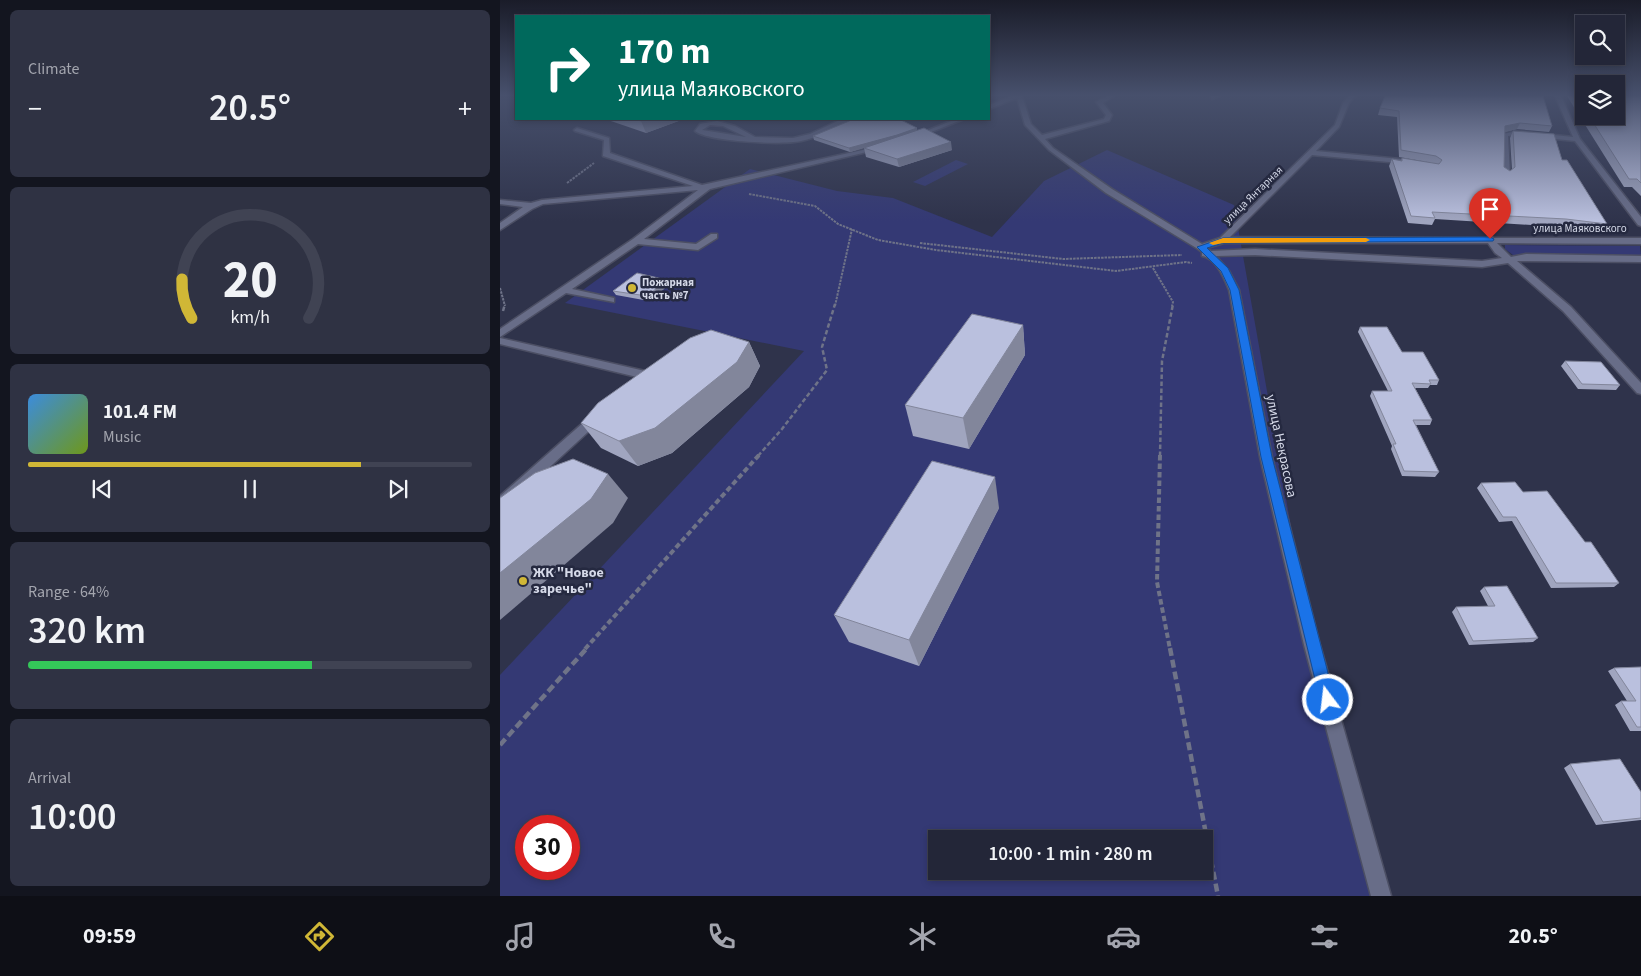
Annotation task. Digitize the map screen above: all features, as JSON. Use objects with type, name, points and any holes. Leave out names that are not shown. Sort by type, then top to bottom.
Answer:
[{"type":"street","points":[[603,138],[607,139],[606,154],[707,187]]},
{"type":"street","points":[[752,138],[787,140],[802,138]]},
{"type":"street","name":"улица Некрасова","points":[[1040,138],[1051,149],[1109,191],[1203,251],[1225,270],[1234,290],[1266,457],[1312,645],[1381,896]]},
{"type":"street","name":"улица Янтарная","points":[[1223,240],[1326,138]]},
{"type":"street","points":[[1505,138],[1506,174]]},
{"type":"street","points":[[1565,138],[1577,139],[1641,223]]},
{"type":"street","points":[[500,202],[536,204],[707,187],[841,158],[891,145]]},
{"type":"street","points":[[1311,153],[1388,159],[1414,164]]},
{"type":"street","points":[[500,334],[636,241],[707,187]]},
{"type":"street","points":[[500,227],[536,204]]},
{"type":"street","points":[[636,241],[696,247],[701,246],[714,236]]},
{"type":"street","points":[[1490,239],[1498,251],[1567,309],[1641,390]]},
{"type":"street","name":"улица Маяковского","points":[[1203,251],[1223,240],[1490,239],[1641,241]]},
{"type":"street","points":[[1203,251],[1482,264],[1530,257],[1641,259]]},
{"type":"street","points":[[564,290],[610,300]]},
{"type":"street","points":[[500,340],[646,375],[631,388]]},
{"type":"street","points":[[500,504],[602,414]]},
{"type":"path","points":[[536,204],[606,154]]},
{"type":"path","points":[[748,194],[815,206],[838,224],[878,240],[990,258],[1116,271],[1153,268],[1186,262],[1225,270]]},
{"type":"path","points":[[500,745],[782,429],[827,370],[822,347],[839,292],[852,229]]},
{"type":"path","points":[[920,243],[1063,259],[1203,251]]},
{"type":"path","points":[[1153,268],[1173,302],[1162,361],[1157,582],[1218,896]]},
{"type":"path","points":[[500,288],[506,304],[500,319]]},
{"type":"shaded area","points":[[1107,150],[1234,205],[1312,645],[1382,896],[500,896],[500,675],[804,351],[565,303],[750,169],[837,191],[893,198],[992,237],[1044,181]]},
{"type":"shaded area","points":[[956,160],[968,164],[925,186],[913,182]]},
{"type":"shaded area","points":[[1505,245],[1640,246],[1641,255],[1513,255],[1505,249]]},
{"type":"building","points":[[818,138],[887,138],[849,148]]},
{"type":"building","points":[[895,138],[943,138],[951,142],[897,159],[864,148]]},
{"type":"building","points":[[1400,138],[1505,138],[1504,167],[1510,171],[1515,167],[1513,138],[1555,138],[1562,160],[1567,160],[1607,224],[1566,219],[1432,212],[1435,218],[1411,216],[1392,159],[1402,161],[1402,158],[1439,164],[1442,160],[1436,156],[1401,150]]},
{"type":"building","points":[[1603,138],[1641,138],[1641,183],[1637,179],[1629,179]]},
{"type":"building","points":[[637,273],[667,280],[647,296],[613,291]]},
{"type":"building","points":[[972,314],[1023,325],[963,418],[905,405]]},
{"type":"building","points":[[1360,327],[1387,327],[1402,352],[1423,352],[1439,380],[1429,380],[1431,384],[1412,383],[1432,420],[1413,420],[1439,472],[1404,471],[1393,444],[1396,444],[1372,391],[1392,391]]},
{"type":"building","points":[[711,330],[749,342],[737,362],[655,428],[619,441],[581,423],[598,403],[690,338]]},
{"type":"building","points":[[1565,361],[1601,362],[1620,385],[1582,384]]},
{"type":"building","points":[[573,459],[608,474],[591,499],[500,573],[500,498],[535,473]]},
{"type":"building","points":[[932,461],[995,477],[909,640],[834,615]]},
{"type":"building","points":[[1515,482],[1523,492],[1547,491],[1585,542],[1591,542],[1619,583],[1556,583],[1516,517],[1503,517],[1481,483]]},
{"type":"building","points":[[1507,586],[1538,638],[1473,641],[1456,607],[1495,606],[1484,587]]},
{"type":"building","points":[[1641,667],[1641,727],[1637,727],[1621,701],[1636,701],[1614,668]]},
{"type":"building","points":[[1620,759],[1641,792],[1641,818],[1603,822],[1570,764]]},
{"type":"slow traffic","points":[[1213,243],[1223,240],[1366,240]]},
{"type":"place","name":"Пожарная часть №7","points":[[632,288]]},
{"type":"place","name":"ЖК \"Новое заречье\"","points":[[523,581]]},
{"type":"route","points":[[1328,700],[1312,645],[1266,457],[1234,290],[1225,270],[1215,258],[1201,247],[1223,240],[1490,239]]}]
